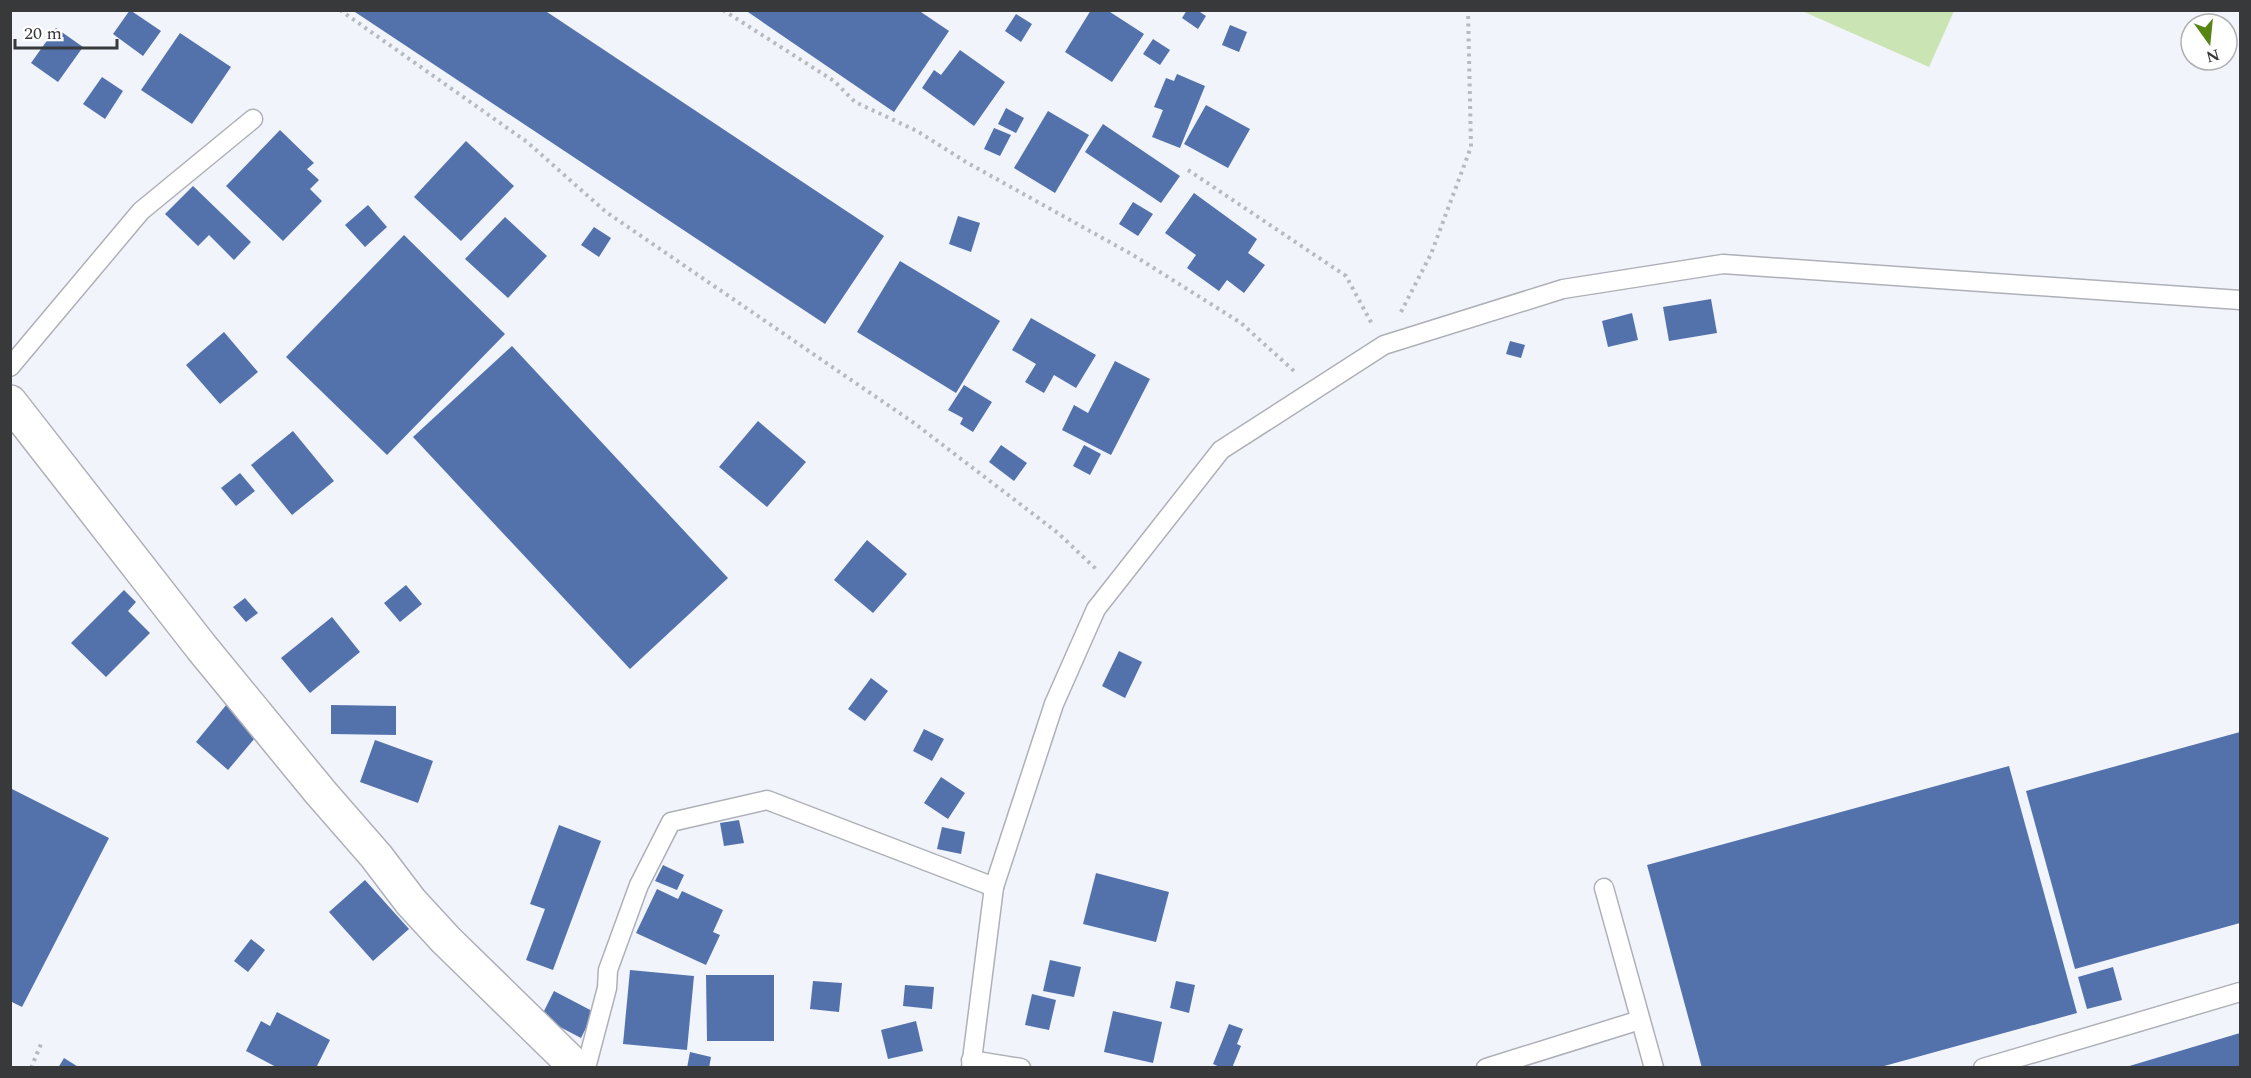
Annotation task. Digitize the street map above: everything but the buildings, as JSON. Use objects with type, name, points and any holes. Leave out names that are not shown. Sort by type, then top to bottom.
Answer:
[{"type":"street","points":[[10,402],[202,648],[376,856],[411,902],[446,940],[577,1068]]},
{"type":"lane","points":[[10,367],[141,211],[253,119]]},
{"type":"lane","points":[[1021,1068],[971,1064],[994,887],[1054,704],[1096,609],[1221,450],[1384,345],[1563,289],[1723,264],[2241,300]]},
{"type":"lane","points":[[586,1068],[607,988],[608,970],[639,885],[671,822],[767,800],[994,887]]},
{"type":"lane","points":[[1604,888],[1654,1068]]},
{"type":"lane","points":[[1983,1068],[2241,992]]},
{"type":"lane","points":[[1486,1068],[1640,1020]]},
{"type":"path","points":[[340,10],[527,142],[606,212],[914,423],[1058,533],[1114,586]]},
{"type":"path","points":[[723,10],[834,81],[855,102],[917,131],[966,162],[1133,255],[1241,323],[1314,390]]},
{"type":"path","points":[[1384,345],[1431,254],[1471,147],[1468,10]]},
{"type":"path","points":[[1188,170],[1346,276],[1384,345]]},
{"type":"path","points":[[32,1068],[41,1044]]},
{"type":"green space","points":[[1802,11],[1954,11],[1929,67]]}]
